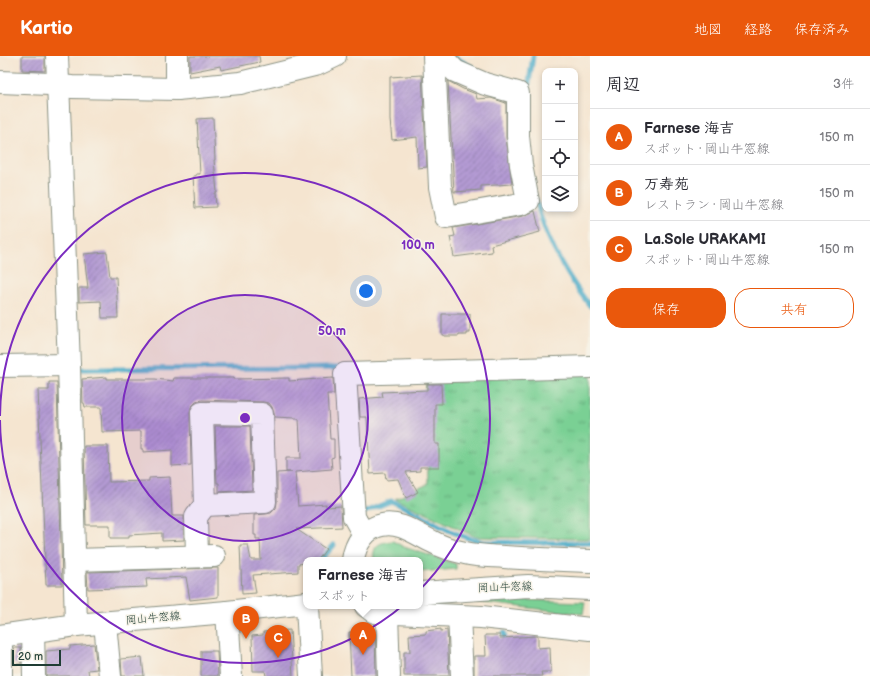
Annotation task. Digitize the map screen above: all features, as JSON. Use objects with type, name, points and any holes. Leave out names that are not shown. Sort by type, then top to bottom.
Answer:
[{"type":"street","points":[[57,56],[76,625]]},
{"type":"street","points":[[177,56],[177,89]]},
{"type":"street","points":[[0,82],[50,84],[58,86],[177,89],[240,83],[318,64],[335,56]]},
{"type":"street","points":[[434,56],[440,187],[446,217],[521,204],[528,201],[521,165],[518,136],[518,93],[485,84],[456,71],[441,56]]},
{"type":"street","points":[[0,366],[68,365]]},
{"type":"street","points":[[364,535],[354,517],[345,374],[590,367]]},
{"type":"street","points":[[74,560],[206,556],[196,517],[205,506],[202,413],[262,414],[265,502],[205,506]]},
{"type":"street","points":[[353,557],[354,551],[368,531],[382,525],[394,525],[408,529],[433,543],[464,553],[507,557],[590,561]]},
{"type":"street","name":"岡山牛窓線","points":[[423,592],[528,586],[590,590]]},
{"type":"street","name":"岡山牛窓線","points":[[0,636],[76,625],[227,612],[303,603]]},
{"type":"street","points":[[306,609],[311,676]]},
{"type":"street","points":[[370,609],[374,612],[481,617],[590,628]]},
{"type":"street","points":[[227,612],[231,676]]},
{"type":"street","points":[[387,613],[389,676]]},
{"type":"street","points":[[459,616],[462,676]]},
{"type":"street","points":[[105,623],[110,676]]},
{"type":"street","points":[[33,631],[34,676]]},
{"type":"street","points":[[0,636],[1,676]]},
{"type":"green space","points":[[590,372],[590,539],[476,537],[395,499],[428,484],[426,378]]},
{"type":"green space","points":[[393,541],[404,547],[456,564],[456,569],[423,572],[423,557],[374,557],[374,551],[378,545],[384,542]]},
{"type":"green space","points":[[524,600],[585,602],[583,614],[477,602]]},
{"type":"building","points":[[22,56],[45,56],[45,71],[22,70]]},
{"type":"building","points":[[190,56],[259,56],[260,62],[221,70],[220,66],[190,72]]},
{"type":"building","points":[[422,75],[427,167],[418,168],[417,137],[392,140],[390,120],[390,77]]},
{"type":"building","points":[[448,81],[476,94],[477,99],[491,98],[506,103],[506,137],[512,184],[481,186],[481,190],[454,192]]},
{"type":"building","points":[[213,118],[214,160],[217,193],[215,193],[216,207],[195,208],[193,176],[200,174],[197,119]]},
{"type":"building","points":[[535,211],[540,232],[491,245],[492,252],[454,257],[450,237],[455,236],[453,228],[523,216]]},
{"type":"building","points":[[107,252],[110,277],[116,277],[118,318],[102,318],[101,301],[79,302],[79,288],[88,288],[84,254]]},
{"type":"building","points":[[442,314],[470,314],[470,333],[459,336],[442,335]]},
{"type":"building","points":[[107,377],[107,379],[155,379],[173,381],[174,378],[289,378],[289,381],[333,378],[334,394],[327,394],[330,439],[334,439],[334,457],[331,458],[332,469],[295,472],[298,506],[326,504],[326,507],[341,506],[342,527],[296,529],[326,549],[320,557],[303,557],[303,563],[298,564],[298,572],[253,575],[256,593],[242,594],[240,545],[248,545],[251,560],[261,560],[260,539],[256,539],[256,535],[254,535],[254,515],[271,513],[276,508],[277,473],[292,472],[286,472],[286,458],[301,458],[299,419],[275,417],[269,403],[263,402],[202,400],[196,402],[191,407],[190,413],[191,465],[172,466],[172,450],[143,452],[143,449],[141,449],[141,431],[102,432],[101,407],[85,407],[83,403],[82,379]]},
{"type":"building","points":[[49,382],[57,382],[62,585],[46,585],[38,390],[49,390]]},
{"type":"building","points":[[427,384],[441,384],[442,404],[435,404],[435,444],[439,444],[439,467],[420,467],[420,471],[406,472],[418,492],[406,498],[398,479],[386,480],[385,473],[370,474],[367,417],[360,417],[359,399],[383,397],[382,392],[427,390]]},
{"type":"building","points":[[215,426],[250,426],[252,490],[219,492],[219,483],[217,483]]},
{"type":"building","points":[[84,446],[108,446],[109,482],[149,481],[149,478],[170,477],[172,516],[184,516],[184,540],[162,541],[162,533],[129,535],[129,538],[110,538],[110,525],[86,525]]},
{"type":"building","points":[[218,568],[218,597],[190,600],[186,577],[146,579],[147,587],[88,589],[87,572]]},
{"type":"building","points":[[441,629],[441,631],[447,630],[449,676],[404,676],[404,652],[410,652],[409,635],[426,634],[426,631]]},
{"type":"building","points":[[290,630],[293,676],[266,676],[265,671],[253,671],[252,636],[263,635],[263,632]]},
{"type":"building","points":[[349,632],[375,633],[376,676],[351,676]]},
{"type":"building","points":[[485,635],[500,635],[500,638],[538,636],[538,648],[550,647],[551,672],[541,672],[542,676],[474,676],[474,656],[486,656]]},
{"type":"building","points":[[94,644],[97,669],[88,670],[89,676],[46,676],[46,651],[70,649],[70,646]]},
{"type":"building","points":[[14,648],[21,648],[21,664],[14,664]]},
{"type":"building","points":[[201,651],[217,651],[218,676],[201,676]]},
{"type":"building","points":[[142,657],[144,676],[122,676],[121,659]]},
{"type":"waterway","points":[[527,95],[533,56]]},
{"type":"waterway","points":[[454,57],[473,68]]},
{"type":"waterway","points":[[536,200],[545,228],[557,256],[590,306]]},
{"type":"waterway","points":[[81,369],[342,368]]},
{"type":"waterway","points":[[360,514],[391,501],[458,534],[483,542],[590,543]]},
{"type":"waterway","points":[[324,557],[334,545]]},
{"type":"waterway","points":[[504,633],[505,644]]},
{"type":"place","name":"万寿苑","points":[[246,639]]},
{"type":"place","name":"Farnese 海吉","points":[[363,655]]},
{"type":"place","name":"La.Sole URAKAMI","points":[[278,658]]}]
